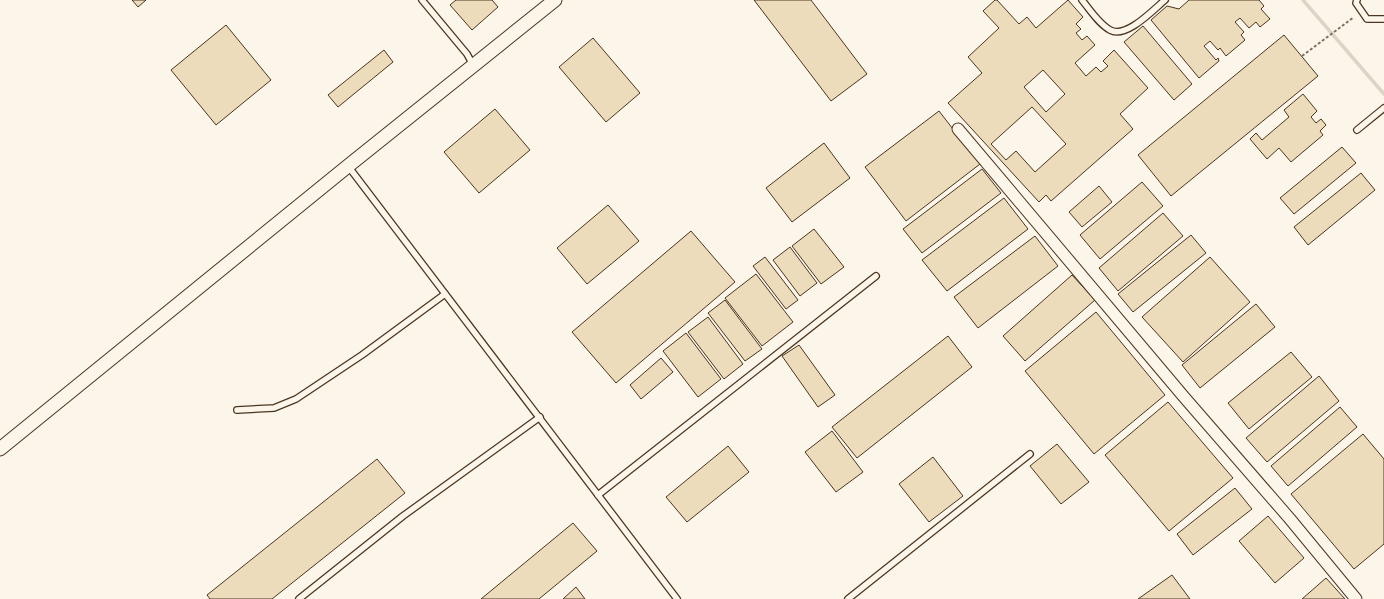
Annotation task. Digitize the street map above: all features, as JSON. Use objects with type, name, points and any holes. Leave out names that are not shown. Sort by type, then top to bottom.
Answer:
[{"type":"street","points":[[0,449],[555,0]]},
{"type":"street","points":[[958,129],[1184,397],[1290,519],[1356,599]]},
{"type":"lane","points":[[422,0],[467,54],[473,66]]},
{"type":"lane","points":[[1082,0],[1103,25],[1110,30],[1117,32],[1125,31],[1138,23],[1165,0]]},
{"type":"lane","points":[[1357,0],[1356,3],[1367,19],[1384,19]]},
{"type":"lane","points":[[1357,130],[1384,108]]},
{"type":"lane","points":[[348,166],[677,599]]},
{"type":"lane","points":[[598,495],[876,276]]},
{"type":"lane","points":[[237,410],[274,408],[296,399],[362,355],[445,294]]},
{"type":"lane","points":[[299,599],[403,516],[540,418]]},
{"type":"lane","points":[[848,599],[1030,454]]},
{"type":"path","points":[[1302,56],[1349,21]]},
{"type":"building","points":[[132,0],[146,0],[138,7]]},
{"type":"building","points":[[456,0],[492,0],[498,7],[472,30],[450,5]]},
{"type":"building","points":[[754,0],[811,0],[867,74],[831,101]]},
{"type":"building","points":[[995,0],[997,0],[1019,24],[1027,17],[1036,28],[1068,0],[1083,17],[1076,24],[1081,29],[1076,33],[1082,40],[1087,36],[1095,45],[1075,63],[1086,76],[1096,67],[1101,72],[1108,66],[1103,61],[1114,50],[1148,88],[1120,114],[1133,129],[1051,201],[1046,195],[1039,202],[948,103],[982,73],[968,57],[999,28],[983,11]],"holes":[[[1043,70],[1065,94],[1046,112],[1024,87]],[[1032,107],[1066,144],[1035,172],[1016,151],[1006,160],[991,144]]]},
{"type":"building","points":[[1189,0],[1259,0],[1264,6],[1261,9],[1270,19],[1260,27],[1256,22],[1249,28],[1240,18],[1235,22],[1244,32],[1241,35],[1245,40],[1226,56],[1220,48],[1218,50],[1210,41],[1204,46],[1216,60],[1218,58],[1219,61],[1199,78],[1151,20],[1167,6],[1179,9]]},
{"type":"building","points":[[226,25],[271,80],[216,125],[171,70]]},
{"type":"building","points":[[1143,26],[1192,84],[1174,100],[1124,42]]},
{"type":"building","points":[[1284,35],[1318,76],[1171,196],[1138,155]]},
{"type":"building","points":[[593,38],[640,93],[606,122],[559,67]]},
{"type":"building","points":[[384,50],[393,62],[338,107],[328,95]]},
{"type":"building","points":[[1303,94],[1317,111],[1311,117],[1316,123],[1321,119],[1326,125],[1320,131],[1323,135],[1291,162],[1279,148],[1267,159],[1250,139],[1256,133],[1262,140],[1289,117],[1284,110]]},
{"type":"building","points":[[495,109],[530,150],[479,193],[444,152]]},
{"type":"building","points":[[939,111],[980,164],[906,221],[865,167]]},
{"type":"building","points":[[824,143],[850,178],[792,222],[766,188]]},
{"type":"building","points":[[1342,147],[1356,163],[1294,214],[1280,198]]},
{"type":"building","points":[[982,169],[1001,193],[922,253],[903,229]]},
{"type":"building","points":[[1361,173],[1375,190],[1308,245],[1294,227]]},
{"type":"building","points":[[1142,182],[1163,206],[1100,259],[1080,235]]},
{"type":"building","points":[[1099,186],[1112,202],[1082,227],[1069,212]]},
{"type":"building","points":[[1004,198],[1028,229],[947,291],[922,260]]},
{"type":"building","points":[[608,205],[639,241],[587,284],[557,248]]},
{"type":"building","points":[[1163,213],[1183,236],[1118,291],[1099,268]]},
{"type":"building","points":[[814,229],[844,267],[821,284],[792,246]]},
{"type":"building","points":[[691,231],[735,282],[616,383],[572,332]]},
{"type":"building","points":[[1191,235],[1206,253],[1133,312],[1118,294]]},
{"type":"building","points":[[1035,236],[1058,266],[978,328],[954,297]]},
{"type":"building","points":[[790,247],[817,283],[800,296],[773,260]]},
{"type":"building","points":[[765,257],[798,300],[786,309],[753,266]]},
{"type":"building","points":[[1210,257],[1250,302],[1183,362],[1142,317]]},
{"type":"building","points":[[756,274],[793,322],[762,346],[725,298]]},
{"type":"building","points":[[1072,275],[1095,300],[1025,361],[1003,336]]},
{"type":"building","points":[[725,300],[762,349],[745,361],[708,313]]},
{"type":"building","points":[[1256,304],[1275,327],[1200,388],[1182,365]]},
{"type":"building","points":[[1096,312],[1165,395],[1094,454],[1025,371]]},
{"type":"building","points":[[708,317],[743,364],[724,379],[688,332]]},
{"type":"building","points":[[686,333],[721,379],[698,397],[663,351]]},
{"type":"building","points":[[948,336],[972,367],[857,458],[832,427]]},
{"type":"building","points":[[799,345],[835,395],[818,407],[782,356]]},
{"type":"building","points":[[1291,352],[1312,377],[1249,429],[1228,403]]},
{"type":"building","points":[[661,358],[673,372],[641,399],[630,385]]},
{"type":"building","points":[[1319,376],[1339,401],[1267,462],[1246,438]]},
{"type":"building","points":[[1168,402],[1233,478],[1169,531],[1105,455]]},
{"type":"building","points":[[1340,407],[1357,427],[1288,486],[1271,466]]},
{"type":"building","points":[[832,431],[863,472],[836,492],[805,452]]},
{"type":"building","points":[[1363,434],[1384,459],[1384,544],[1354,569],[1291,494]]},
{"type":"building","points":[[1057,444],[1089,482],[1061,504],[1030,466]]},
{"type":"building","points":[[728,446],[749,472],[687,522],[666,497]]},
{"type":"building","points":[[933,457],[963,496],[929,522],[899,484]]},
{"type":"building","points":[[377,459],[405,493],[272,599],[210,599],[207,595]]},
{"type":"building","points":[[1235,488],[1252,509],[1193,555],[1177,534]]},
{"type":"building","points":[[1268,516],[1304,558],[1275,583],[1239,541]]},
{"type":"building","points":[[573,523],[597,551],[539,599],[481,599]]},
{"type":"building","points":[[1172,575],[1190,599],[1138,599]]},
{"type":"building","points":[[1326,578],[1345,599],[1302,599]]},
{"type":"building","points":[[576,587],[585,599],[563,599]]},
{"type":"waterway","points":[[1303,0],[1384,94]]}]
